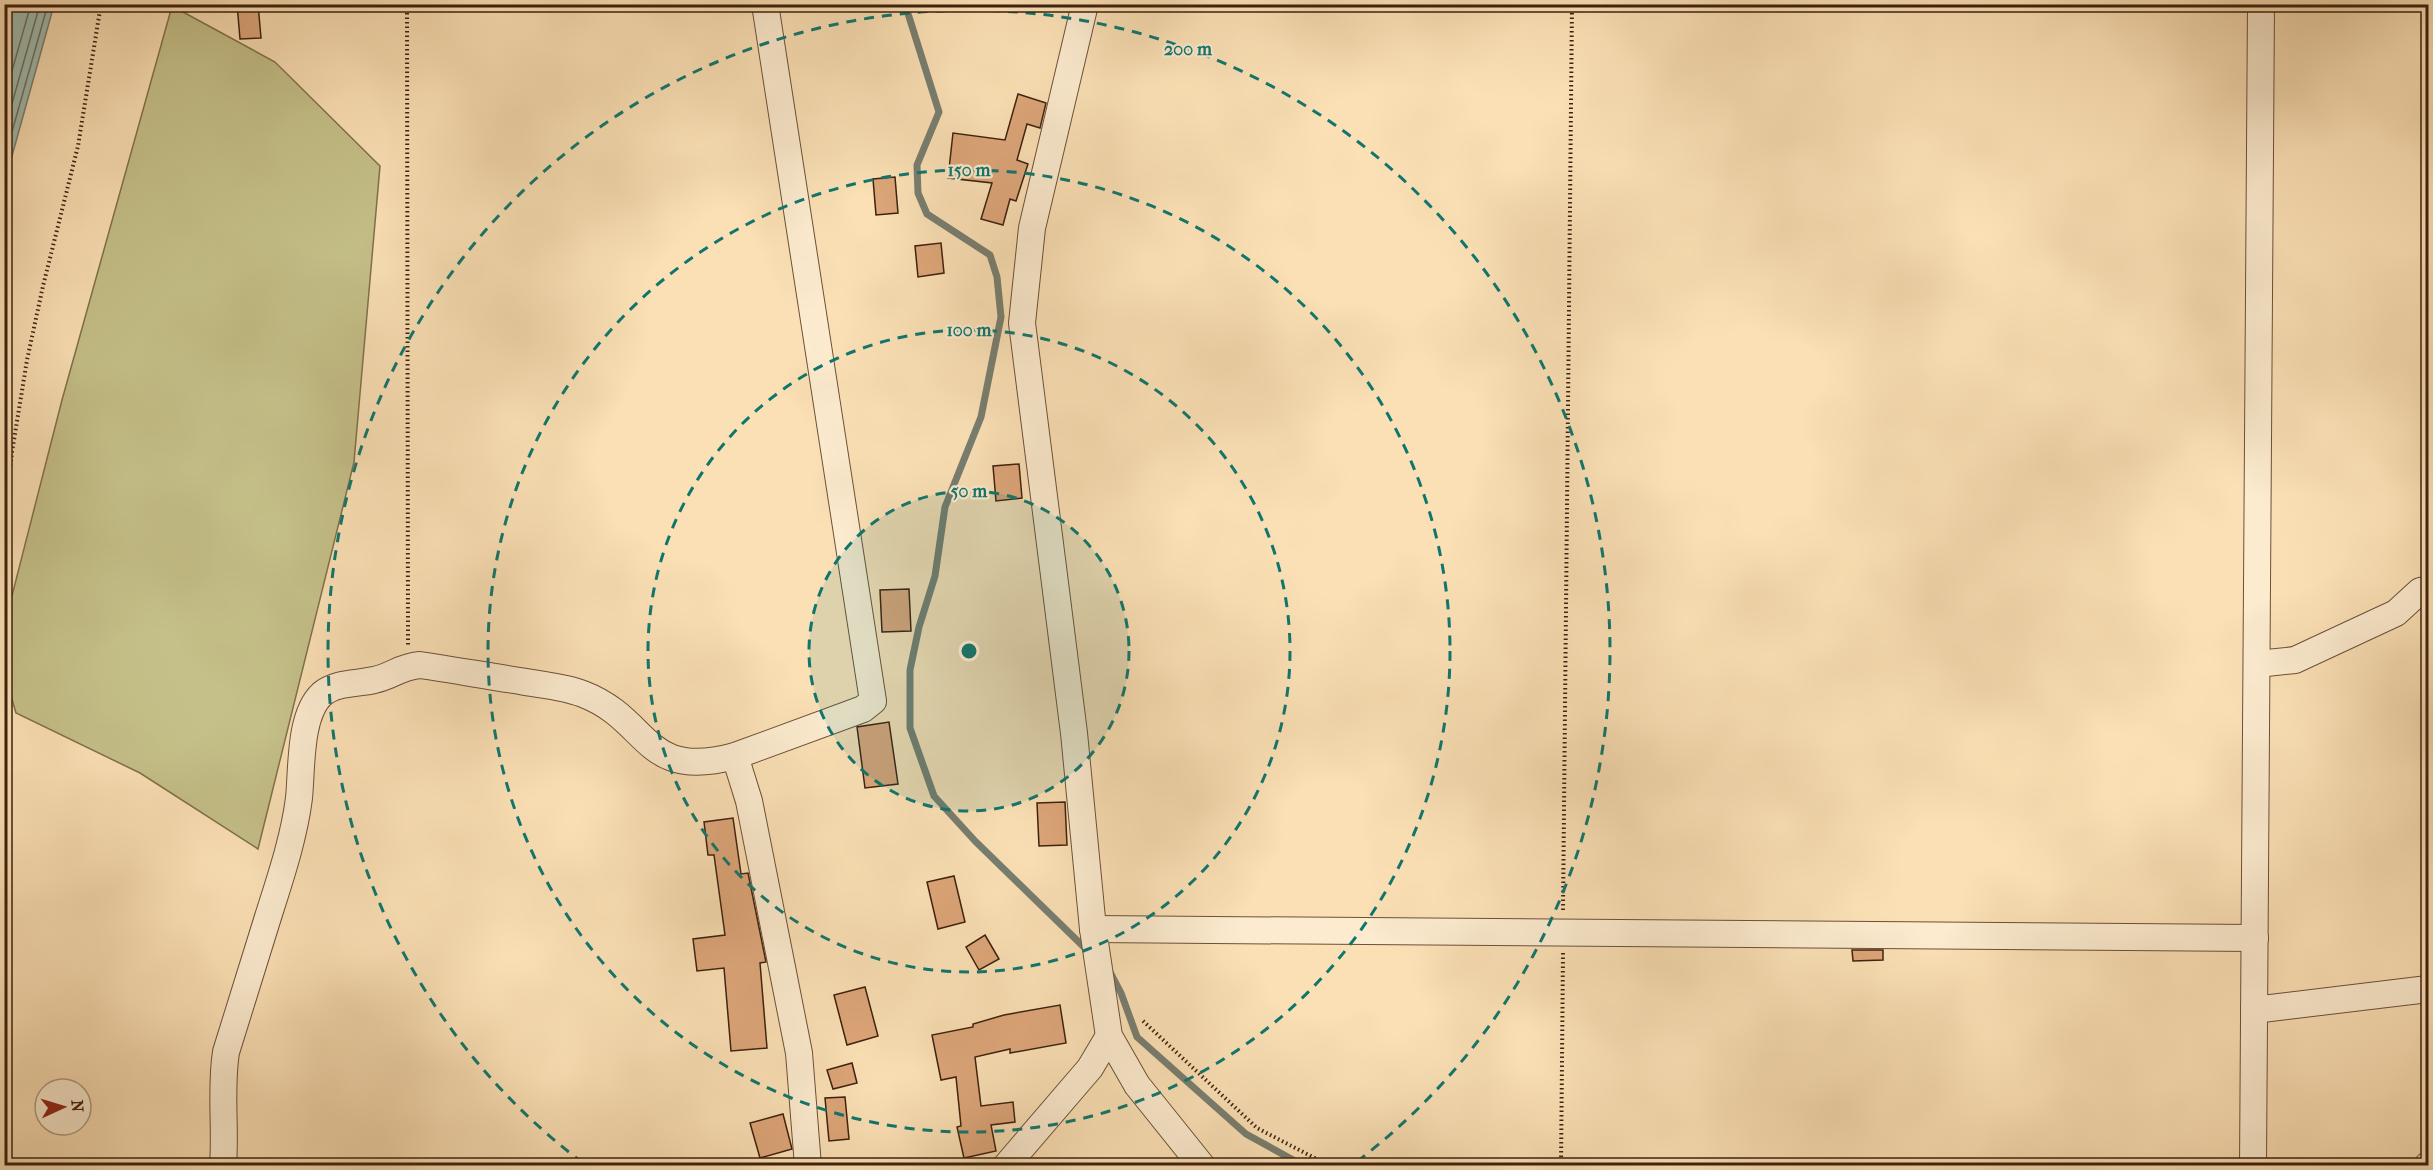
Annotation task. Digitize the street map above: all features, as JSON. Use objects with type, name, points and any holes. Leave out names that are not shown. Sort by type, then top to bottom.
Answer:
[{"type":"street","points":[[223,1166],[226,1132],[222,1075],[226,1052],[282,874],[298,801],[305,726],[313,706],[322,694],[335,686],[389,676],[396,669],[420,665],[583,694],[603,703],[649,745],[667,757],[680,761],[716,761],[735,756],[863,709],[873,701],[765,4]]},
{"type":"street","points":[[1085,4],[1032,228],[1022,323],[1074,733],[1098,969],[1109,1036],[1137,1085],[1202,1166]]},
{"type":"street","points":[[2253,1166],[2261,4]]},
{"type":"street","points":[[2257,664],[2295,660],[2396,613],[2420,591],[2428,589]]},
{"type":"street","points":[[735,756],[748,801],[799,1053],[808,1166]]},
{"type":"street","points":[[1094,935],[1563,932],[2255,938]]},
{"type":"street","points":[[2254,1010],[2428,989]]},
{"type":"street","points":[[1006,1166],[1090,1068],[1109,1036]]},
{"type":"path","points":[[4,525],[12,452],[27,360],[78,146],[101,4]]},
{"type":"path","points":[[407,4],[408,666]]},
{"type":"path","points":[[1561,1166],[1572,4]]},
{"type":"path","points":[[1143,1021],[1257,1128],[1330,1166]]},
{"type":"shaded area","points":[[172,6],[275,62],[380,166],[354,462],[258,849],[140,773],[16,713],[5,676],[5,623],[62,400]]},
{"type":"water","points":[[4,5],[54,5],[5,181]]},
{"type":"building","points":[[237,4],[258,4],[261,38],[240,39]]},
{"type":"building","points":[[1018,94],[1046,103],[1040,128],[1027,124],[1017,160],[1028,164],[1016,201],[1010,199],[1003,225],[981,219],[992,183],[948,178],[953,133],[1005,140]]},
{"type":"building","points":[[895,177],[898,213],[876,215],[873,179]]},
{"type":"building","points":[[941,243],[944,273],[918,277],[915,246]]},
{"type":"building","points":[[1019,464],[1022,498],[996,501],[993,466]]},
{"type":"building","points":[[909,589],[911,631],[882,632],[880,590]]},
{"type":"building","points":[[889,722],[898,784],[865,788],[857,727]]},
{"type":"building","points":[[1065,802],[1067,845],[1039,846],[1037,803]]},
{"type":"building","points":[[733,818],[741,874],[748,873],[766,962],[760,963],[767,1048],[731,1051],[724,968],[697,971],[693,939],[725,935],[714,855],[708,855],[704,822]]},
{"type":"building","points":[[954,876],[965,922],[938,929],[927,882]]},
{"type":"building","points":[[985,935],[999,959],[979,970],[966,947]]},
{"type":"building","points":[[1852,950],[1883,950],[1883,960],[1853,961]]},
{"type":"building","points":[[865,987],[878,1036],[847,1045],[834,995]]},
{"type":"building","points":[[1060,1005],[1066,1043],[1010,1053],[1010,1049],[975,1057],[981,1106],[1013,1102],[1015,1122],[991,1125],[996,1151],[964,1158],[957,1127],[961,1126],[956,1077],[941,1080],[932,1035],[973,1027],[973,1024],[1004,1015]]},
{"type":"building","points":[[852,1063],[857,1083],[833,1089],[827,1070]]},
{"type":"building","points":[[845,1097],[849,1139],[829,1141],[825,1098]]},
{"type":"building","points":[[783,1114],[792,1149],[760,1158],[750,1123]]},
{"type":"waterway","points":[[905,4],[939,112],[917,165],[918,193],[927,214],[990,255],[997,277],[1001,317],[981,417],[945,507],[935,576],[919,627],[910,670],[910,728],[934,796],[975,841],[1088,951]]},
{"type":"waterway","points":[[1109,970],[1121,993],[1137,1037],[1246,1134],[1304,1166]]}]
